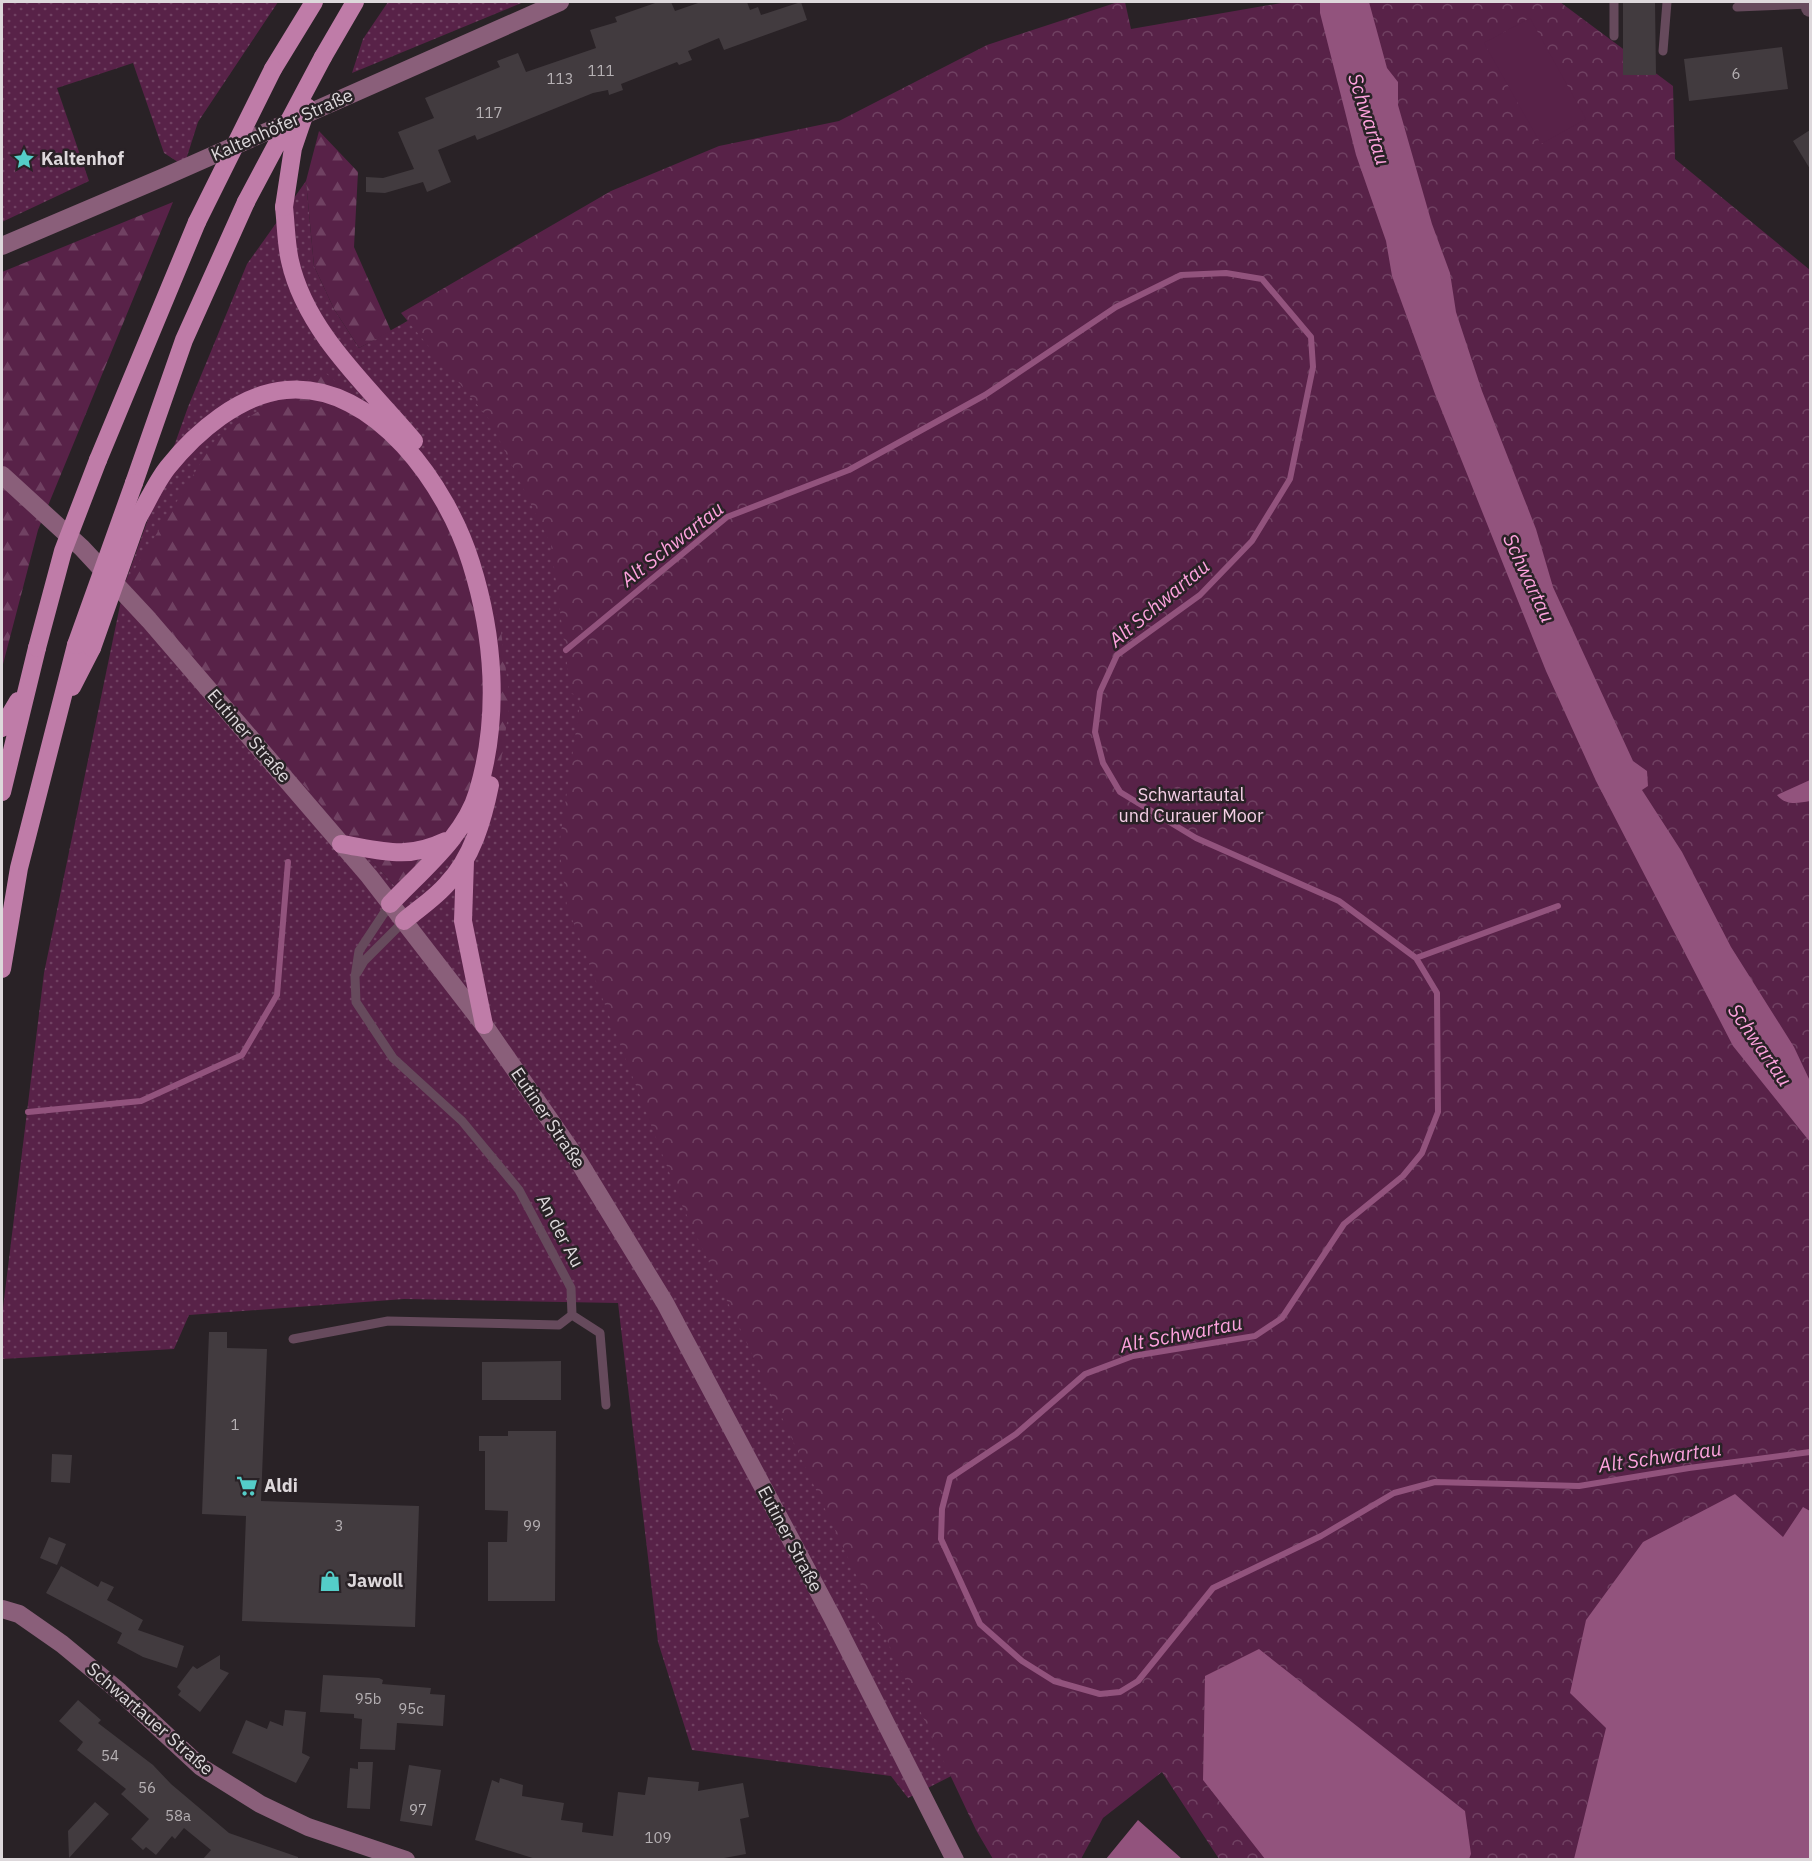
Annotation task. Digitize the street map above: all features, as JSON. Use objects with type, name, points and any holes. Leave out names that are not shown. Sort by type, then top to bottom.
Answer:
[{"type":"highway","points":[[2,792],[63,551],[149,330],[197,222],[273,69],[314,2]]},
{"type":"highway","points":[[84,647],[134,483],[184,340],[246,202],[355,2]]},
{"type":"highway","points":[[323,57],[293,148],[284,207],[290,261],[302,297],[324,335],[435,467],[461,509],[484,565],[500,634],[503,687],[502,726],[488,794],[465,861],[463,921],[484,1024]]},
{"type":"highway","points":[[2,969],[19,868],[57,718],[138,518],[167,468],[202,431],[252,398],[286,390],[317,392],[360,407],[386,427],[419,464],[443,498],[471,561],[488,628],[492,683],[489,729],[478,791],[467,816],[453,838],[390,904]]},
{"type":"highway","points":[[2,728],[28,684]]},
{"type":"highway","points":[[341,844],[404,854],[427,850],[453,838]]},
{"type":"highway","points":[[404,921],[447,885],[465,861]]},
{"type":"main road","name":"Kaltenhöfer Straße","points":[[2,246],[560,2]]},
{"type":"main road","name":"Eutiner Straße","points":[[2,474],[82,548],[127,596],[341,844],[484,1024],[579,1162],[665,1303],[832,1617],[955,1860]]},
{"type":"main road","name":"Schwartauer Straße","points":[[2,1609],[19,1614],[62,1644],[211,1773],[260,1804],[309,1827],[406,1860]]},
{"type":"lane","points":[[1614,2],[1614,36]]},
{"type":"lane","points":[[1663,51],[1667,2]]},
{"type":"lane","points":[[1737,7],[1810,4]]},
{"type":"lane","name":"An der Au","points":[[390,904],[359,951],[355,977],[356,1002],[388,1051],[462,1121],[519,1190],[571,1288],[572,1315]]},
{"type":"lane","points":[[355,977],[364,961],[404,921]]},
{"type":"lane","points":[[293,1340],[388,1321],[559,1325],[572,1315],[600,1334],[606,1405]]},
{"type":"green space","points":[[2,2],[278,2],[198,122],[184,166],[164,153],[133,63],[57,88],[89,181],[2,222]]},
{"type":"green space","points":[[388,2],[524,2],[352,73],[363,39]]},
{"type":"green space","name":"Schwartautal und Curauer Moor","points":[[1118,2],[1125,2],[1131,29],[1287,2],[1560,2],[1673,86],[1675,159],[1810,270],[1810,1859],[1219,1859],[1162,1772],[1103,1818],[1081,1859],[993,1859],[976,1830],[681,1203],[567,906],[559,846],[581,697],[571,693],[551,545],[489,419],[401,313],[611,191],[719,146],[839,121],[987,45]]},
{"type":"green space","points":[[1289,2],[1148,1676],[908,1798],[891,1776],[692,1750],[658,1642],[618,1303],[404,1299],[189,1315],[174,1349],[2,1359],[2,1316],[44,973],[124,586],[188,407],[247,264],[306,181],[314,266],[334,309],[359,348],[447,299],[1012,64]],"holes":[[[217,437],[400,892],[320,802]]]},
{"type":"green space","points":[[1530,18],[1586,119],[1541,144],[1484,43]]},
{"type":"green space","points":[[319,131],[358,172],[354,247],[391,331],[359,348],[334,309],[314,266],[306,181]]},
{"type":"green space","points":[[173,202],[38,530],[2,668],[2,272]]},
{"type":"green space","points":[[323,371],[396,431],[444,484],[500,623],[510,702],[499,774],[400,892],[124,586],[217,437]]},
{"type":"water","name":"Schwartau","points":[[1320,2],[1369,2],[1387,68],[1398,82],[1398,105],[1432,224],[1450,273],[1456,312],[1482,391],[1536,529],[1553,587],[1633,761],[1647,771],[1648,786],[1642,790],[1682,852],[1731,947],[1794,1047],[1810,1081],[1810,1142],[1733,1046],[1596,781],[1546,671],[1435,394],[1392,276],[1386,241],[1356,155],[1320,13]]},
{"type":"water","points":[[1810,780],[1810,801],[1788,802],[1777,795]]},
{"type":"water","points":[[1735,1494],[1783,1537],[1803,1507],[1810,1511],[1810,1859],[1574,1859],[1606,1728],[1570,1693],[1586,1620],[1643,1542]]},
{"type":"water","points":[[1259,1649],[1465,1811],[1471,1854],[1469,1859],[1265,1859],[1203,1780],[1205,1676]]},
{"type":"water","points":[[1138,1820],[1182,1859],[1106,1859]]},
{"type":"building","points":[[658,2],[671,2],[675,11],[701,2],[747,2],[750,10],[758,7],[761,15],[801,2],[807,20],[724,50],[719,38],[688,51],[692,60],[679,65],[677,62],[621,84],[623,90],[609,95],[608,90],[593,93],[477,140],[475,135],[438,150],[451,182],[427,192],[423,182],[385,193],[366,192],[366,177],[383,178],[414,169],[398,132],[434,118],[425,98],[500,67],[497,61],[518,53],[526,72],[596,48],[590,30],[617,22],[615,17]]},
{"type":"building","points":[[1623,2],[1655,2],[1656,75],[1623,75]]},
{"type":"building","points":[[1782,47],[1788,89],[1689,101],[1684,59]]},
{"type":"building","points":[[1810,130],[1810,169],[1793,141]]},
{"type":"building","points":[[209,1332],[227,1332],[227,1348],[267,1349],[261,1501],[419,1506],[415,1627],[242,1621],[246,1516],[202,1514]]},
{"type":"building","points":[[561,1361],[561,1400],[482,1400],[482,1362]]},
{"type":"building","points":[[508,1431],[556,1431],[555,1601],[488,1601],[488,1542],[507,1542],[508,1511],[485,1510],[485,1451],[479,1451],[479,1436],[508,1436]]},
{"type":"building","points":[[52,1454],[72,1455],[70,1483],[51,1482]]},
{"type":"building","points":[[49,1537],[66,1544],[57,1565],[40,1558]]},
{"type":"building","points":[[61,1566],[98,1587],[101,1581],[114,1587],[107,1600],[143,1620],[138,1630],[184,1646],[177,1668],[143,1657],[117,1643],[122,1633],[46,1593]]},
{"type":"building","points":[[220,1655],[220,1669],[229,1673],[200,1712],[178,1695],[181,1691],[177,1687],[193,1666],[197,1669]]},
{"type":"building","points":[[323,1675],[379,1678],[383,1680],[382,1684],[431,1688],[430,1694],[445,1695],[443,1726],[397,1723],[395,1750],[360,1749],[362,1719],[354,1718],[354,1714],[320,1712]]},
{"type":"building","points":[[78,1700],[101,1720],[98,1723],[153,1765],[171,1784],[229,1833],[298,1857],[298,1860],[202,1860],[211,1850],[184,1828],[175,1839],[172,1836],[156,1855],[146,1847],[143,1850],[131,1839],[149,1819],[121,1794],[126,1789],[77,1750],[83,1742],[59,1721]]},
{"type":"building","points":[[285,1710],[306,1712],[302,1753],[310,1757],[296,1783],[232,1753],[246,1720],[267,1729],[270,1721],[283,1726]]},
{"type":"building","points":[[358,1762],[373,1762],[370,1809],[347,1808],[350,1768],[358,1769]]},
{"type":"building","points":[[409,1765],[441,1770],[432,1826],[400,1821]]},
{"type":"building","points":[[648,1777],[699,1782],[698,1791],[743,1783],[749,1817],[740,1819],[746,1854],[713,1860],[539,1860],[475,1840],[492,1780],[499,1783],[500,1778],[523,1785],[522,1796],[564,1803],[561,1820],[583,1823],[582,1832],[613,1836],[618,1792],[645,1795]]},
{"type":"building","points":[[95,1802],[109,1814],[69,1858],[68,1831]]},
{"type":"waterway","name":"Alt Schwartau","points":[[566,650],[727,517],[849,470],[985,395],[1116,307],[1181,275],[1226,273],[1262,279],[1311,337],[1313,367],[1290,479],[1252,541],[1200,595],[1117,655],[1100,692],[1095,732],[1103,763],[1120,792],[1196,838],[1339,901],[1416,958],[1437,993],[1438,1112],[1422,1153],[1403,1176],[1344,1224],[1282,1318],[1255,1336],[1133,1356],[1085,1374],[1016,1434],[950,1478],[942,1509],[941,1539],[980,1624],[1022,1661],[1054,1681],[1100,1694],[1120,1692],[1138,1681],[1213,1588],[1321,1536],[1394,1493],[1435,1482],[1579,1486],[1810,1452]]},
{"type":"waterway","name":"Alt Schwartau","points":[[28,1112],[141,1101],[242,1055],[277,995],[288,862]]},
{"type":"waterway","points":[[1416,958],[1558,906]]},
{"type":"place","name":"Kaltenhof","points":[[24,159]]},
{"type":"place","name":"Aldi","points":[[247,1486]]},
{"type":"place","name":"Jawoll","points":[[330,1581]]}]
